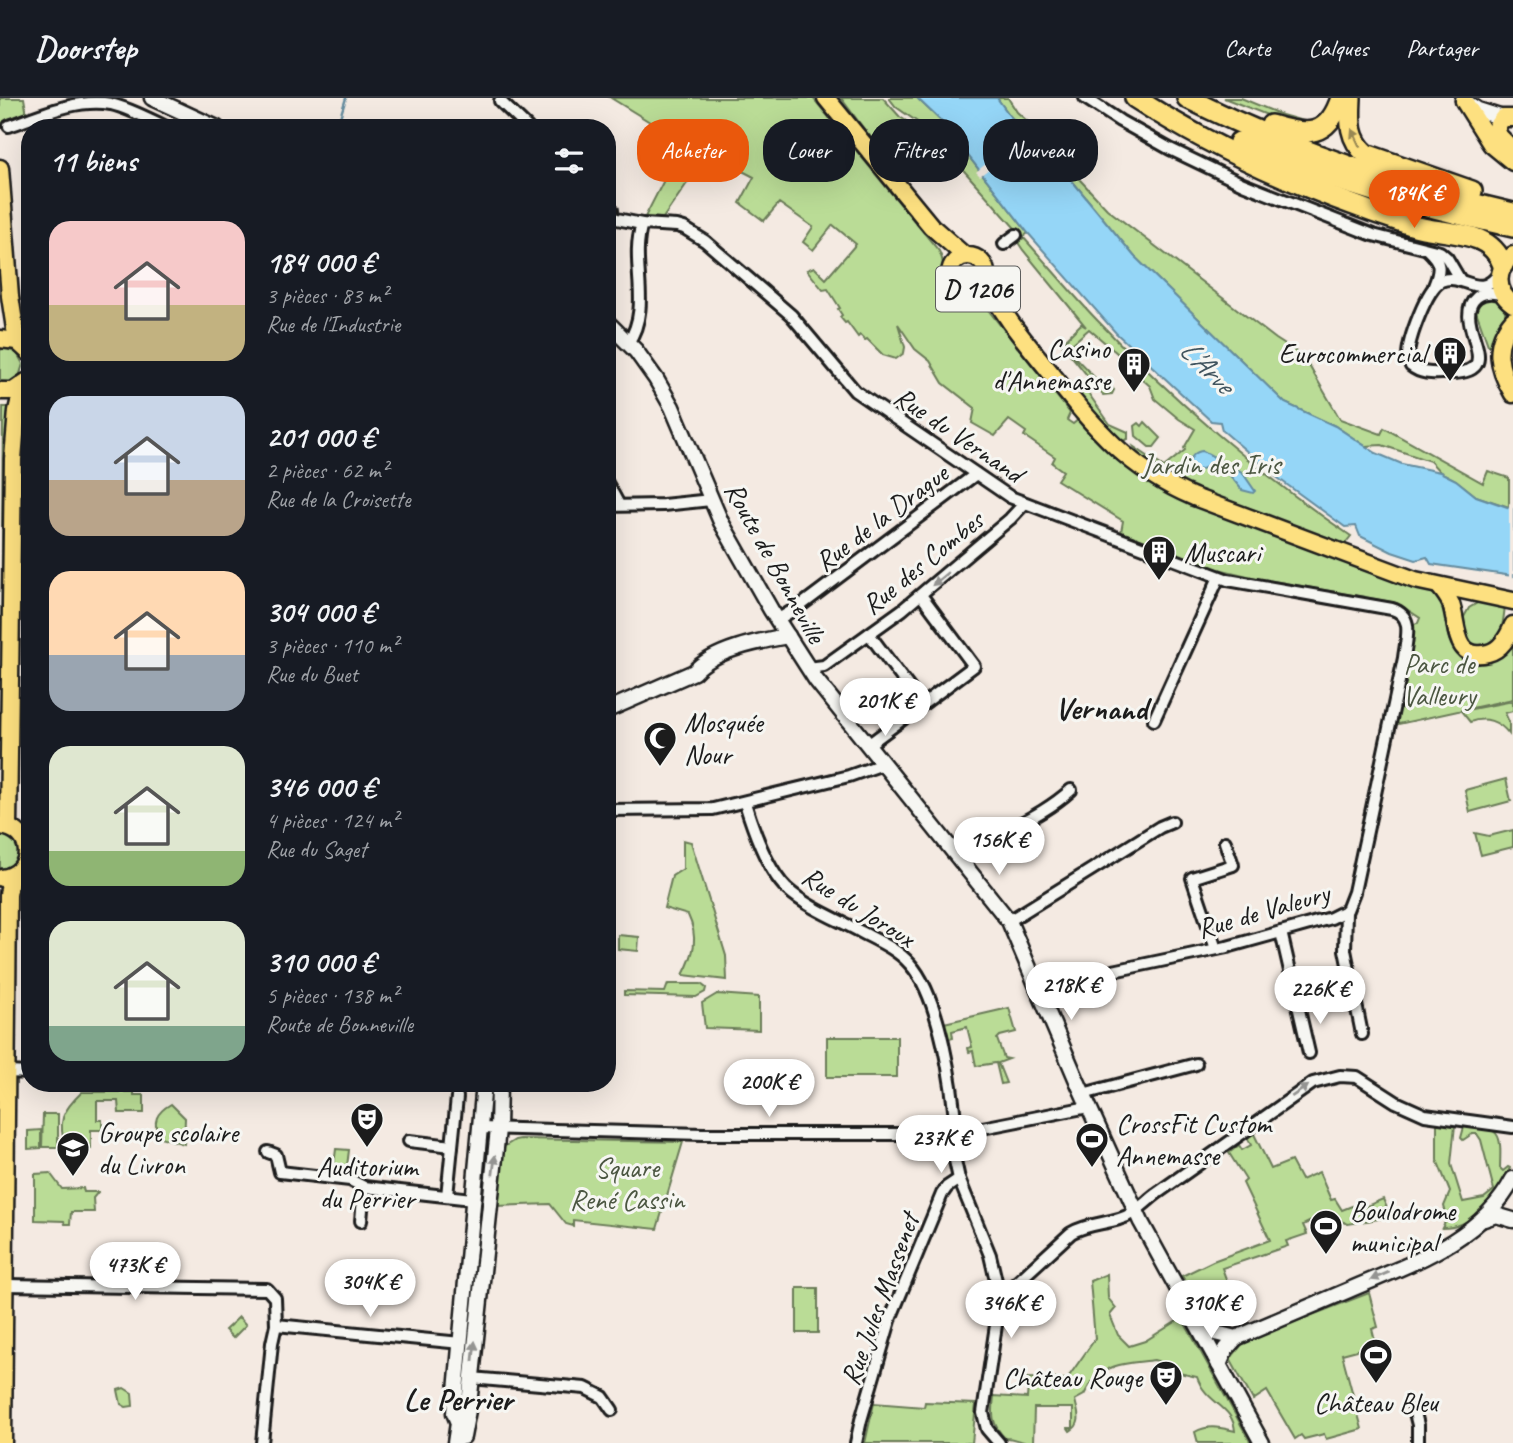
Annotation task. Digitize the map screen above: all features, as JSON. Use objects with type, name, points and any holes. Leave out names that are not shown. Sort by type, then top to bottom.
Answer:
[{"type":"highway","points":[[1135,98],[1205,139],[1286,177],[1405,223],[1481,239],[1495,249],[1506,264]]},
{"type":"highway","points":[[1150,98],[1241,143],[1315,172],[1390,197],[1513,227]]},
{"type":"highway","points":[[1189,98],[1286,129],[1307,132],[1319,130],[1330,123],[1350,101]]},
{"type":"highway","points":[[1189,98],[1316,154],[1402,184],[1513,213]]},
{"type":"highway","points":[[1350,101],[1350,127],[1354,139],[1372,157],[1513,204]]},
{"type":"highway","points":[[1316,154],[1513,204]]},
{"type":"main road","points":[[152,98],[177,102],[210,119]]},
{"type":"main road","name":"D 1206","points":[[825,98],[959,260]]},
{"type":"main road","points":[[1462,100],[1508,128]]},
{"type":"main road","points":[[1462,100],[1491,144],[1513,162]]},
{"type":"main road","points":[[177,102],[203,119]]},
{"type":"main road","points":[[0,168],[14,325],[21,340]]},
{"type":"main road","name":"D 1206","points":[[985,278],[980,287],[972,291],[962,290],[953,284],[950,274],[959,260],[973,257],[980,261],[985,268],[985,278],[1007,319],[1110,443],[1133,463],[1162,482],[1194,497],[1358,560],[1438,586]]},
{"type":"main road","points":[[1506,264],[1499,283],[1508,299],[1510,324],[1499,349],[1499,363],[1503,377],[1513,394]]},
{"type":"main road","name":"D 1206","points":[[972,291],[1007,319]]},
{"type":"main road","name":"Route de Bonneville","points":[[616,331],[644,361],[668,401],[735,548],[808,668],[840,712],[962,859],[1009,921],[1085,1101],[1197,1324],[1262,1442]]},
{"type":"main road","points":[[0,339],[10,339],[21,346]]},
{"type":"main road","points":[[1499,363],[1513,378]]},
{"type":"main road","points":[[0,391],[13,391],[21,385]]},
{"type":"main road","points":[[15,832],[13,459],[21,397]]},
{"type":"main road","points":[[1438,586],[1513,601]]},
{"type":"main road","points":[[1438,586],[1448,599],[1455,620],[1455,632],[1468,651],[1480,654],[1499,648],[1513,625]]},
{"type":"main road","points":[[1455,620],[1465,607],[1482,594]]},
{"type":"main road","points":[[746,644],[777,620]]},
{"type":"main road","points":[[616,696],[690,663],[699,664],[746,644],[788,636]]},
{"type":"main road","points":[[616,706],[694,672],[699,664]]},
{"type":"main road","points":[[3,1443],[1,1406],[8,895],[6,877],[21,868]]},
{"type":"main road","points":[[455,1443],[458,1423],[454,1416],[483,1092]]},
{"type":"main road","points":[[462,1443],[498,1129],[499,1092]]},
{"type":"main road","points":[[1219,1365],[1229,1345],[1236,1338],[1422,1258],[1453,1241],[1482,1220],[1499,1202],[1513,1179]]},
{"type":"main road","points":[[1482,1220],[1496,1215],[1513,1220]]},
{"type":"main road","points":[[1197,1324],[1216,1334],[1236,1338]]},
{"type":"street","points":[[1085,98],[1120,121],[1198,164],[1373,235],[1437,251],[1445,255],[1473,302],[1471,317],[1484,354],[1480,367],[1466,373],[1422,373],[1410,363],[1408,352],[1440,266],[1437,258],[1428,250]]},
{"type":"street","points":[[1095,98],[1145,129],[1246,180],[1376,230],[1391,239]]},
{"type":"street","points":[[500,101],[519,119]]},
{"type":"street","points":[[31,119],[72,104],[95,102],[128,110],[148,119]]},
{"type":"street","points":[[9,127],[21,123]]},
{"type":"street","name":"Rue du Vernand","points":[[616,219],[684,228],[711,245],[792,314],[855,391],[996,490],[1024,504],[1219,577],[1244,584],[1398,610],[1406,618],[1407,632]]},
{"type":"street","points":[[628,343],[636,328],[641,307],[638,240],[642,224]]},
{"type":"street","points":[[1004,244],[1016,235]]},
{"type":"street","points":[[1434,286],[1444,280],[1478,286],[1487,284],[1506,264]]},
{"type":"street","points":[[1473,302],[1483,293],[1508,299]]},
{"type":"street","name":"Rue de la Drague","points":[[777,620],[800,606],[976,474]]},
{"type":"street","points":[[616,506],[711,500]]},
{"type":"street","name":"Rue des Combes","points":[[808,668],[824,666],[869,634],[921,594],[1024,504]]},
{"type":"street","points":[[1154,720],[1219,577]]},
{"type":"street","points":[[868,745],[974,667],[921,594]]},
{"type":"street","name":"Rue de Valeury","points":[[1037,987],[1216,949],[1346,912],[1354,892],[1407,632]]},
{"type":"street","points":[[869,634],[922,705]]},
{"type":"street","points":[[616,810],[696,811],[745,803],[849,776],[883,764]]},
{"type":"street","points":[[962,859],[991,838],[1014,829],[1043,812],[1071,790]]},
{"type":"street","name":"Rue du Joroux","points":[[745,803],[771,868],[788,890],[806,903],[897,952],[917,973],[933,1011],[942,1043],[959,1179],[990,1255],[1000,1298]]},
{"type":"street","points":[[1009,921],[1172,822]]},
{"type":"street","points":[[1216,949],[1192,878],[1233,865],[1225,842]]},
{"type":"street","points":[[1346,912],[1345,950],[1362,1034]]},
{"type":"street","points":[[1281,932],[1310,1053]]},
{"type":"street","points":[[479,1128],[786,1135],[953,1133],[1085,1101],[1196,1064]]},
{"type":"street","points":[[999,1443],[987,1429],[983,1413],[1000,1298],[1074,1232],[1121,1219],[1301,1090],[1336,1076],[1357,1077],[1396,1102],[1425,1115],[1513,1127]]},
{"type":"street","points":[[447,1196],[457,1097]]},
{"type":"street","points":[[410,1141],[452,1146]]},
{"type":"street","points":[[268,1152],[276,1155],[280,1172],[350,1180],[364,1187],[472,1199]]},
{"type":"street","name":"Rue Jules Massenet","points":[[856,1443],[891,1317],[942,1194],[959,1179]]},
{"type":"street","points":[[361,1221],[364,1187]]},
{"type":"street","points":[[2,1285],[259,1287],[271,1292],[275,1301],[276,1325],[262,1443]]},
{"type":"street","points":[[276,1325],[461,1343]]},
{"type":"street","points":[[471,1378],[585,1388],[603,1397],[612,1410]]},
{"type":"street","points":[[1414,1409],[1418,1425],[1418,1443]]},
{"type":"green space","points":[[0,98],[24,98],[27,115],[0,125]]},
{"type":"green space","name":"Parc de Valleury","points":[[611,98],[813,98],[830,119],[763,119],[763,182],[855,182],[855,149],[869,166],[869,182],[882,182],[939,251],[949,290],[954,296],[981,301],[1070,413],[1067,420],[1073,424],[1079,419],[1113,456],[1164,492],[1363,570],[1411,587],[1433,591],[1445,600],[1449,639],[1462,655],[1489,661],[1499,658],[1513,645],[1513,699],[1394,725],[1414,624],[1418,623],[1420,618],[1397,603],[1214,568],[1121,532],[1123,521],[1057,480],[1063,471],[1052,463],[1055,457],[1024,436],[1026,432],[1009,420],[995,436],[972,423],[975,408],[943,383],[930,361],[915,349],[898,324],[905,347],[904,353],[896,359],[883,355],[867,339],[860,335],[858,337],[847,322],[845,323],[840,317],[840,308],[828,289],[823,290],[807,270],[814,267],[826,279],[856,244],[833,225],[813,250],[803,242],[813,227],[779,203],[764,221],[740,203],[754,177],[749,174],[749,119],[645,119]]},
{"type":"green space","points":[[841,98],[883,98],[903,119],[869,119],[869,136]]},
{"type":"green space","name":"Jardin des Iris","points":[[889,98],[917,98],[939,119],[913,119],[896,107]]},
{"type":"green space","points":[[997,98],[1008,98],[1025,119],[1013,119]]},
{"type":"green space","points":[[1224,98],[1241,98],[1282,115],[1317,125],[1280,120]]},
{"type":"green space","name":"Jardin des Iris","points":[[969,157],[983,175],[983,182],[988,182],[1028,233],[1023,237],[1088,311],[1156,379],[1219,435],[1284,488],[1351,536],[1343,546],[1208,495],[1134,453],[1134,447],[1164,467],[1185,450],[1195,429],[1155,399],[1150,386],[1132,366],[1089,329],[1072,344],[1065,340],[1081,324],[1086,327],[1023,250],[1017,241],[1022,236],[969,176]]},
{"type":"green space","points":[[663,182],[688,182],[663,218],[645,217]]},
{"type":"green space","points":[[1073,182],[1082,182],[1107,209],[1276,339],[1304,357],[1340,419],[1381,434],[1384,428],[1483,483],[1488,471],[1509,478],[1509,507],[1476,496],[1456,480],[1440,472],[1430,461],[1382,445],[1365,446],[1335,426],[1285,403],[1134,256]]},
{"type":"green space","points":[[1488,298],[1501,303],[1506,317],[1493,345],[1488,345],[1476,311],[1481,301]]},
{"type":"green space","points":[[1061,343],[1100,383],[1104,380],[1114,390],[1112,394],[1103,395]]},
{"type":"green space","points":[[5,348],[17,353],[21,360],[19,377],[10,382],[0,381],[0,350]]},
{"type":"green space","points":[[1081,383],[1110,424],[1128,432],[1128,439],[1119,442],[1073,391]]},
{"type":"green space","points":[[3,407],[11,407],[7,804],[0,804]]},
{"type":"green space","points":[[1145,422],[1161,438],[1154,447],[1149,447],[1136,436],[1135,426],[1139,423],[1142,426]]},
{"type":"green space","points":[[1479,602],[1505,605],[1499,636],[1494,642],[1482,646],[1466,639],[1461,622],[1469,608]]},
{"type":"green space","points":[[1513,701],[1513,711],[1505,713],[1509,722],[1509,734],[1491,721],[1470,722],[1461,711]]},
{"type":"green space","points":[[1506,779],[1511,801],[1470,812],[1465,790]]},
{"type":"green space","points":[[1513,830],[1513,847],[1481,855],[1475,833],[1489,836]]},
{"type":"green space","points":[[0,833],[13,836],[20,850],[15,865],[0,872]]},
{"type":"green space","points":[[683,840],[691,842],[726,956],[727,980],[683,975],[694,946],[691,923],[688,915],[664,908],[672,876],[683,869]]},
{"type":"green space","points":[[618,935],[639,937],[638,951],[618,949]]},
{"type":"green space","points":[[668,984],[701,984],[706,988],[705,992],[696,997],[624,995],[624,991],[665,992]]},
{"type":"green space","points":[[717,994],[759,997],[759,1030],[705,1028],[702,1003]]},
{"type":"green space","points":[[1009,1008],[1016,1032],[997,1039],[1004,1058],[1009,1059],[998,1063],[1006,1083],[1001,1084],[996,1063],[976,1066],[973,1051],[969,1052],[968,1048],[972,1047],[967,1027],[952,1031],[953,1038],[949,1039],[944,1023]]},
{"type":"green space","points":[[827,1037],[897,1037],[897,1077],[827,1077]]},
{"type":"green space","points":[[82,1092],[134,1092],[134,1095],[144,1095],[144,1113],[119,1113],[118,1101],[97,1101],[97,1120],[102,1120],[102,1130],[91,1130],[91,1149],[84,1149],[84,1156],[66,1149],[62,1131],[66,1111]]},
{"type":"green space","points":[[171,1104],[185,1118],[184,1144],[160,1137],[157,1132],[157,1118],[162,1110]]},
{"type":"green space","points":[[43,1114],[58,1114],[58,1147],[42,1147]]},
{"type":"green space","points":[[1437,1123],[1455,1125],[1451,1164],[1463,1202],[1484,1198],[1494,1190],[1481,1140],[1477,1134],[1472,1134],[1463,1140],[1461,1138],[1464,1127],[1493,1131],[1499,1140],[1500,1168],[1503,1171],[1510,1168],[1499,1189],[1484,1208],[1465,1223],[1454,1227],[1442,1228],[1447,1218],[1444,1206],[1450,1192],[1437,1160]]},
{"type":"green space","points":[[41,1130],[41,1148],[28,1149],[28,1131]]},
{"type":"green space","points":[[1253,1132],[1271,1169],[1291,1161],[1301,1180],[1319,1172],[1331,1200],[1335,1199],[1342,1210],[1352,1206],[1355,1211],[1383,1199],[1391,1217],[1348,1224],[1338,1219],[1319,1222],[1317,1218],[1303,1225],[1307,1234],[1286,1241],[1288,1246],[1222,1268],[1235,1303],[1241,1304],[1227,1317],[1219,1321],[1210,1320],[1182,1276],[1213,1261],[1270,1240],[1243,1183],[1246,1180],[1229,1153],[1239,1145],[1242,1150],[1251,1145],[1247,1137]]},
{"type":"green space","name":"Square René Cassin","points":[[515,1140],[683,1142],[657,1229],[573,1220],[573,1226],[566,1224],[550,1204],[495,1206],[502,1148]]},
{"type":"green space","points":[[336,1149],[349,1150],[347,1166],[334,1165]]},
{"type":"green space","points":[[50,1173],[62,1189],[83,1188],[84,1192],[98,1192],[93,1198],[94,1212],[71,1212],[70,1224],[65,1224],[64,1221],[35,1220],[35,1174]]},
{"type":"green space","points":[[1107,1274],[1108,1298],[1116,1308],[1110,1315],[1118,1335],[1129,1346],[1145,1341],[1182,1318],[1251,1443],[1198,1443],[1195,1432],[1210,1427],[1235,1431],[1233,1422],[1206,1393],[1197,1377],[1175,1372],[1159,1375],[1161,1362],[1154,1360],[1113,1367],[1100,1375],[1097,1382],[1091,1382],[1084,1395],[1075,1400],[1078,1422],[1077,1425],[1070,1431],[1068,1428],[1073,1428],[1073,1408],[1034,1408],[1033,1443],[1005,1438],[1000,1433],[994,1418],[994,1396],[1027,1398],[1028,1385],[1025,1378],[1067,1379],[1095,1339],[1090,1281]]},
{"type":"green space","points":[[797,1288],[818,1288],[818,1333],[797,1333]]},
{"type":"green space","points":[[1369,1293],[1378,1327],[1372,1329],[1376,1345],[1342,1354],[1362,1429],[1326,1439],[1324,1434],[1304,1439],[1301,1435],[1295,1439],[1267,1391],[1253,1400],[1230,1359],[1245,1341]]},
{"type":"green space","points":[[239,1317],[246,1325],[233,1338],[225,1330]]},
{"type":"green space","points":[[124,1388],[132,1393],[133,1406],[126,1407],[121,1404],[118,1390]]},
{"type":"green space","points":[[925,1402],[976,1404],[972,1443],[865,1443],[874,1403],[924,1407]]},
{"type":"water","points":[[917,98],[997,98],[1013,119],[983,119],[983,175],[969,157],[969,119],[939,119]]},
{"type":"water","name":"L'Arve","points":[[988,182],[1073,182],[1134,256],[1285,403],[1335,426],[1376,453],[1402,464],[1440,472],[1456,480],[1476,496],[1513,509],[1513,576],[1431,564],[1427,557],[1416,560],[1392,552],[1360,536],[1356,526],[1345,527],[1275,476],[1274,467],[1264,466],[1222,430],[1220,422],[1211,421],[1116,333],[1028,233]]},
{"type":"water","points":[[1203,451],[1242,472],[1255,491],[1253,493],[1242,490],[1227,472],[1211,465],[1200,470],[1191,469],[1188,464],[1190,459]]},
{"type":"pier","points":[[983,166],[983,174],[980,176],[976,172]]},
{"type":"pier","points":[[1509,503],[1513,505],[1513,580],[1509,580]]},
{"type":"waterway","points":[[339,119],[346,98]]},
{"type":"place","name":"Eurocommercial","points":[[1450,383]]},
{"type":"place","name":"Casino d'Annemasse","points":[[1134,394]]},
{"type":"place","name":"Muscari","points":[[1159,582]]},
{"type":"place","name":"Mosquée Nour","points":[[660,768]]},
{"type":"place","name":"Auditorium du Perrier","points":[[367,1149]]},
{"type":"place","name":"CrossFit Custom Annemasse","points":[[1092,1169]]},
{"type":"place","name":"Groupe scolaire du Livron","points":[[73,1178]]},
{"type":"place","name":"Boulodrome municipal","points":[[1326,1256]]},
{"type":"place","name":"Château Bleu","points":[[1376,1385]]},
{"type":"place","name":"Château Rouge","points":[[1166,1407]]},
{"type":"district","name":"Vernand","points":[[1101,708]]},
{"type":"district","name":"Le Perrier","points":[[458,1399]]}]
